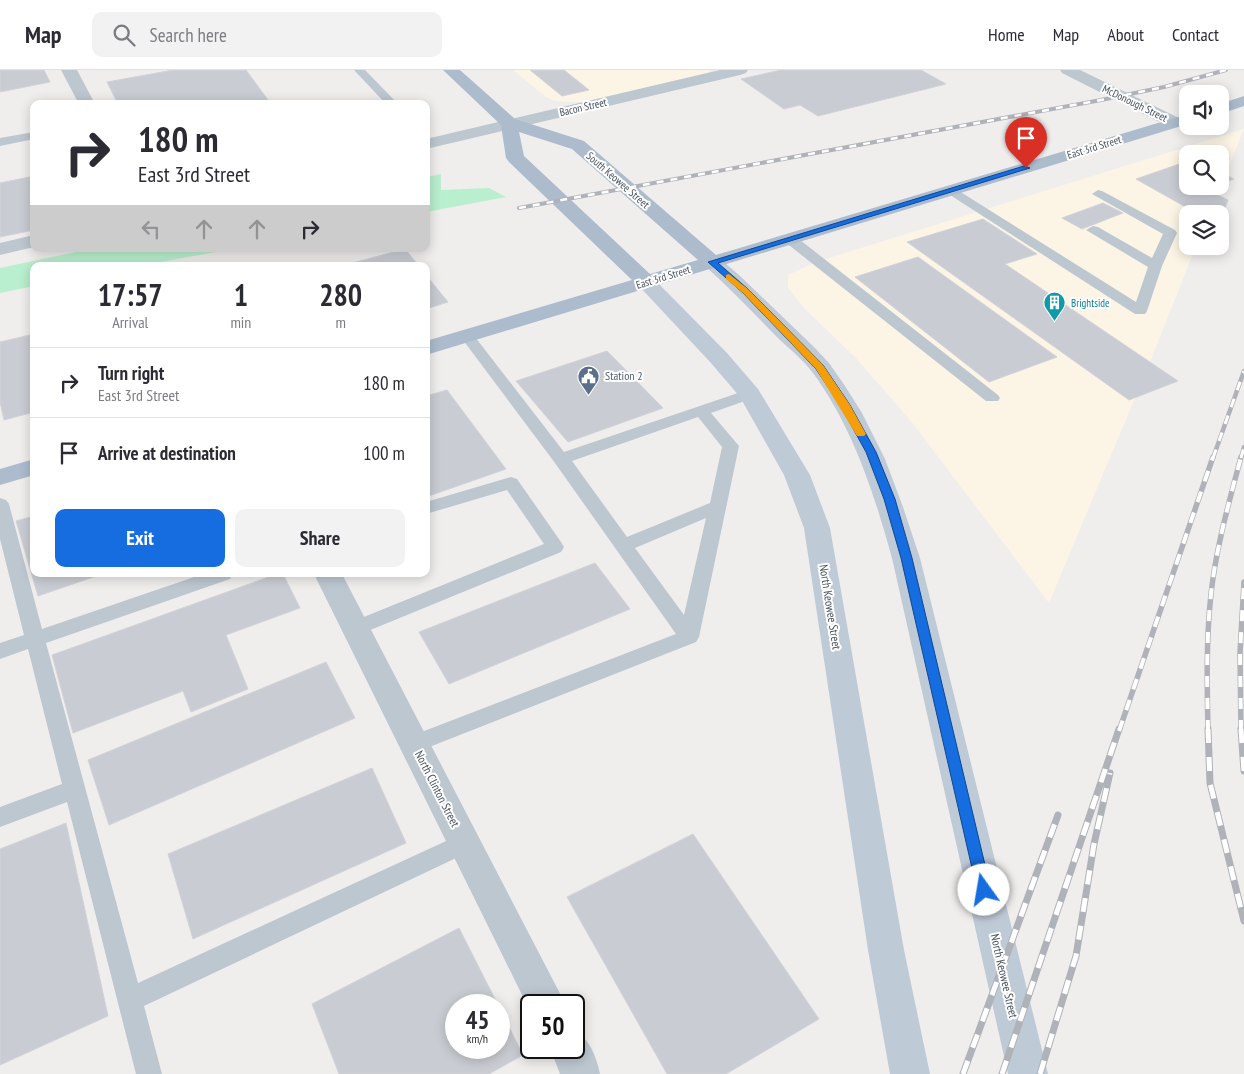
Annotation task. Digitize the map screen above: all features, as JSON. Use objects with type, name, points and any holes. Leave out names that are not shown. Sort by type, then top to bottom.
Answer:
[{"type":"main road","name":"South Keowee Street","points":[[451,70],[509,123],[578,145],[712,262]]},
{"type":"main road","points":[[1229,106],[1244,101]]},
{"type":"main road","name":"East 3rd Street","points":[[430,347],[1179,122]]},
{"type":"main road","points":[[509,123],[515,158],[646,282]]},
{"type":"main road","name":"North Keowee Street","points":[[712,262],[746,292],[820,367],[845,405],[871,452],[889,499],[906,558],[1028,1074]]},
{"type":"main road","name":"North Keowee Street","points":[[646,282],[719,358],[750,394],[798,475],[818,528],[886,950],[910,1074]]},
{"type":"main road","points":[[0,477],[30,468]]},
{"type":"street","points":[[70,70],[84,100]]},
{"type":"street","name":"Bacon Street","points":[[430,143],[740,70]]},
{"type":"street","name":"McDonough Street","points":[[1068,70],[1179,120]]},
{"type":"street","points":[[0,249],[30,242]]},
{"type":"street","name":"North Clinton Street","points":[[330,577],[542,994]]},
{"type":"street","points":[[575,1059],[580,1074]]},
{"type":"lane","points":[[359,70],[389,100]]},
{"type":"lane","points":[[0,142],[30,136]]},
{"type":"lane","points":[[951,190],[1140,311],[1155,266],[1170,234],[1098,194]]},
{"type":"lane","points":[[1093,230],[1155,266]]},
{"type":"lane","points":[[790,239],[992,398]]},
{"type":"lane","points":[[468,336],[561,458],[689,637]]},
{"type":"lane","points":[[561,458],[750,394]]},
{"type":"lane","points":[[689,637],[731,446],[701,411]]},
{"type":"lane","points":[[356,628],[555,547],[511,483],[430,507]]},
{"type":"lane","points":[[0,504],[149,1074]]},
{"type":"lane","points":[[624,546],[718,506]]},
{"type":"lane","points":[[0,651],[213,577]]},
{"type":"lane","points":[[414,744],[689,637]]},
{"type":"lane","points":[[0,817],[74,789]]},
{"type":"lane","points":[[130,1000],[177,976],[369,890],[465,843]]},
{"type":"shaded area","points":[[513,70],[711,70],[707,73],[583,102],[571,102],[555,101],[546,97]]},
{"type":"shaded area","points":[[1244,129],[1229,166],[1229,145],[1193,145],[1229,135]]},
{"type":"shaded area","points":[[1179,149],[1179,195],[1218,195],[1214,205],[1179,205],[1179,255],[1192,255],[1150,362],[1049,603],[911,421],[855,357],[805,309],[788,288],[788,275],[816,262]]},
{"type":"green space","points":[[441,174],[441,190],[489,188],[506,197],[430,211],[430,176]]},
{"type":"green space","points":[[76,252],[216,252],[161,262],[30,262],[30,287],[0,293],[0,268]]},
{"type":"building","points":[[0,70],[44,70],[50,82],[0,92]]},
{"type":"building","points":[[173,70],[246,70],[268,100],[116,100],[107,82]]},
{"type":"building","points":[[530,70],[564,70],[589,90],[562,96]]},
{"type":"building","points":[[781,70],[921,70],[946,84],[818,116],[800,105],[784,109],[741,79]]},
{"type":"building","points":[[1179,164],[1179,195],[1218,195],[1228,200],[1226,205],[1182,205],[1136,179]]},
{"type":"building","points":[[30,177],[30,231],[0,237],[0,183]]},
{"type":"building","points":[[1103,203],[1123,213],[1082,229],[1062,218]]},
{"type":"building","name":"Brightside","points":[[983,219],[1037,254],[1005,264],[1178,381],[1129,400],[907,242]]},
{"type":"building","points":[[394,252],[407,252],[416,262],[356,262]]},
{"type":"building","points":[[918,257],[1057,357],[989,382],[855,277]]},
{"type":"building","points":[[430,280],[448,302],[430,308]]},
{"type":"building","points":[[30,335],[30,413],[4,420],[0,402],[0,342]]},
{"type":"building","name":"Station 2","points":[[607,351],[663,408],[568,442],[516,381]]},
{"type":"building","points":[[447,390],[506,469],[430,496],[430,395]]},
{"type":"building","points":[[30,517],[30,569],[16,521]]},
{"type":"building","points":[[595,563],[630,609],[449,684],[419,632]]},
{"type":"building","points":[[32,577],[93,577],[38,596]]},
{"type":"building","points":[[269,577],[284,577],[300,608],[226,635],[248,689],[191,712],[183,691],[73,733],[52,655]]},
{"type":"building","points":[[326,662],[355,718],[109,825],[88,760]]},
{"type":"building","points":[[372,768],[406,843],[193,939],[168,854]]},
{"type":"building","points":[[66,823],[108,1016],[0,1065],[0,849]]},
{"type":"building","points":[[693,834],[819,1019],[726,1074],[667,1074],[567,897]]},
{"type":"building","points":[[459,928],[492,994],[445,994],[445,1059],[510,1059],[510,1029],[520,1049],[520,1057],[489,1074],[339,1074],[312,1004]]},
{"type":"railway","points":[[519,208],[1101,100],[1164,87],[1226,70]]},
{"type":"railway","points":[[1213,458],[1244,371]]},
{"type":"railway","points":[[1241,458],[1244,447]]},
{"type":"railway","points":[[1119,731],[1213,457]]},
{"type":"railway","points":[[1208,731],[1209,611],[1213,577],[1241,457]]},
{"type":"railway","points":[[1241,731],[1240,653],[1244,582]]},
{"type":"railway","points":[[1002,1074],[1119,729]]},
{"type":"railway","points":[[1208,729],[1210,783],[1244,921]]},
{"type":"railway","points":[[1241,729],[1244,771]]},
{"type":"railway","points":[[1040,1074],[1076,956],[1094,844],[1110,773]]},
{"type":"railway","points":[[963,1074],[1058,815]]},
{"type":"slow traffic","points":[[729,277],[820,367],[861,434]]},
{"type":"place","name":"Brightside","points":[[1055,322]]},
{"type":"place","name":"Station 2","points":[[589,395]]},
{"type":"route","points":[[984,890],[906,558],[889,499],[871,452],[845,405],[820,367],[746,292],[712,262],[1026,168]]}]
